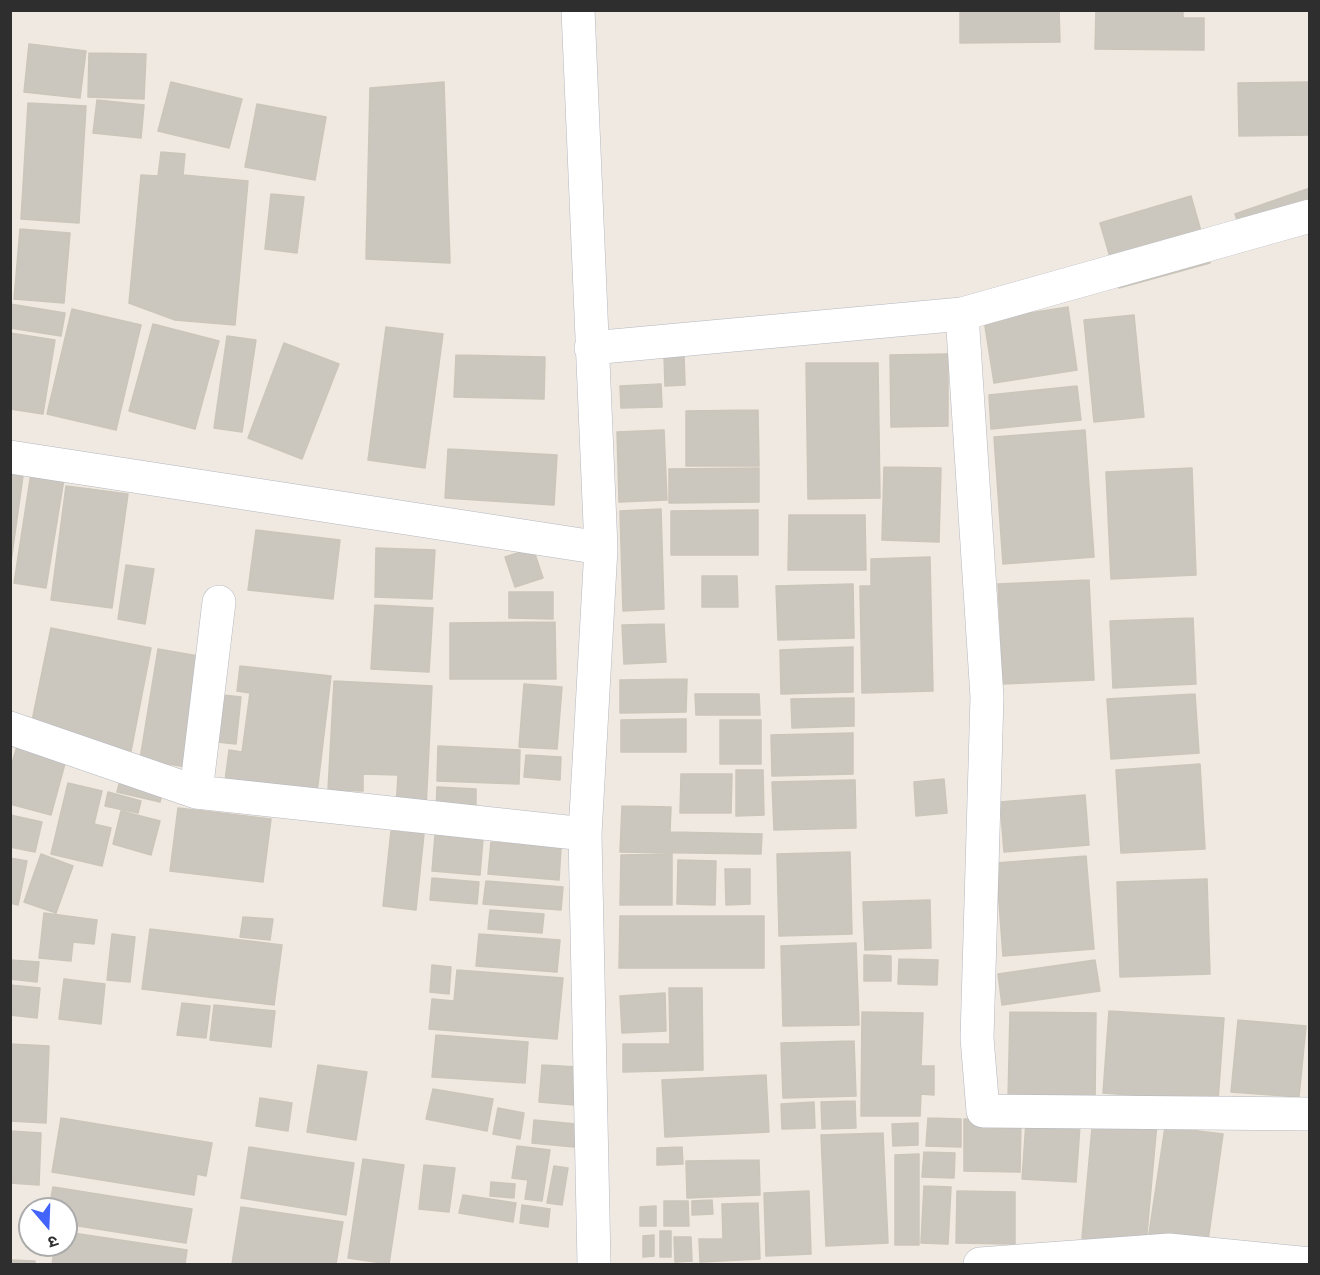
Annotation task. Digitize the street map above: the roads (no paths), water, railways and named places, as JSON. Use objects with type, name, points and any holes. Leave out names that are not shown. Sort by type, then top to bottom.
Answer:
[{"type":"street","points":[[578,10],[601,548],[585,834],[594,1264]]},
{"type":"street","points":[[591,348],[962,314],[1310,216]]},
{"type":"street","points":[[962,314],[987,697],[977,1038],[983,1111],[1310,1113]]},
{"type":"street","points":[[10,457],[601,548]]},
{"type":"street","points":[[196,792],[219,602]]},
{"type":"street","points":[[10,728],[196,792],[585,834]]},
{"type":"street","points":[[980,1264],[1168,1250],[1310,1264]]}]
